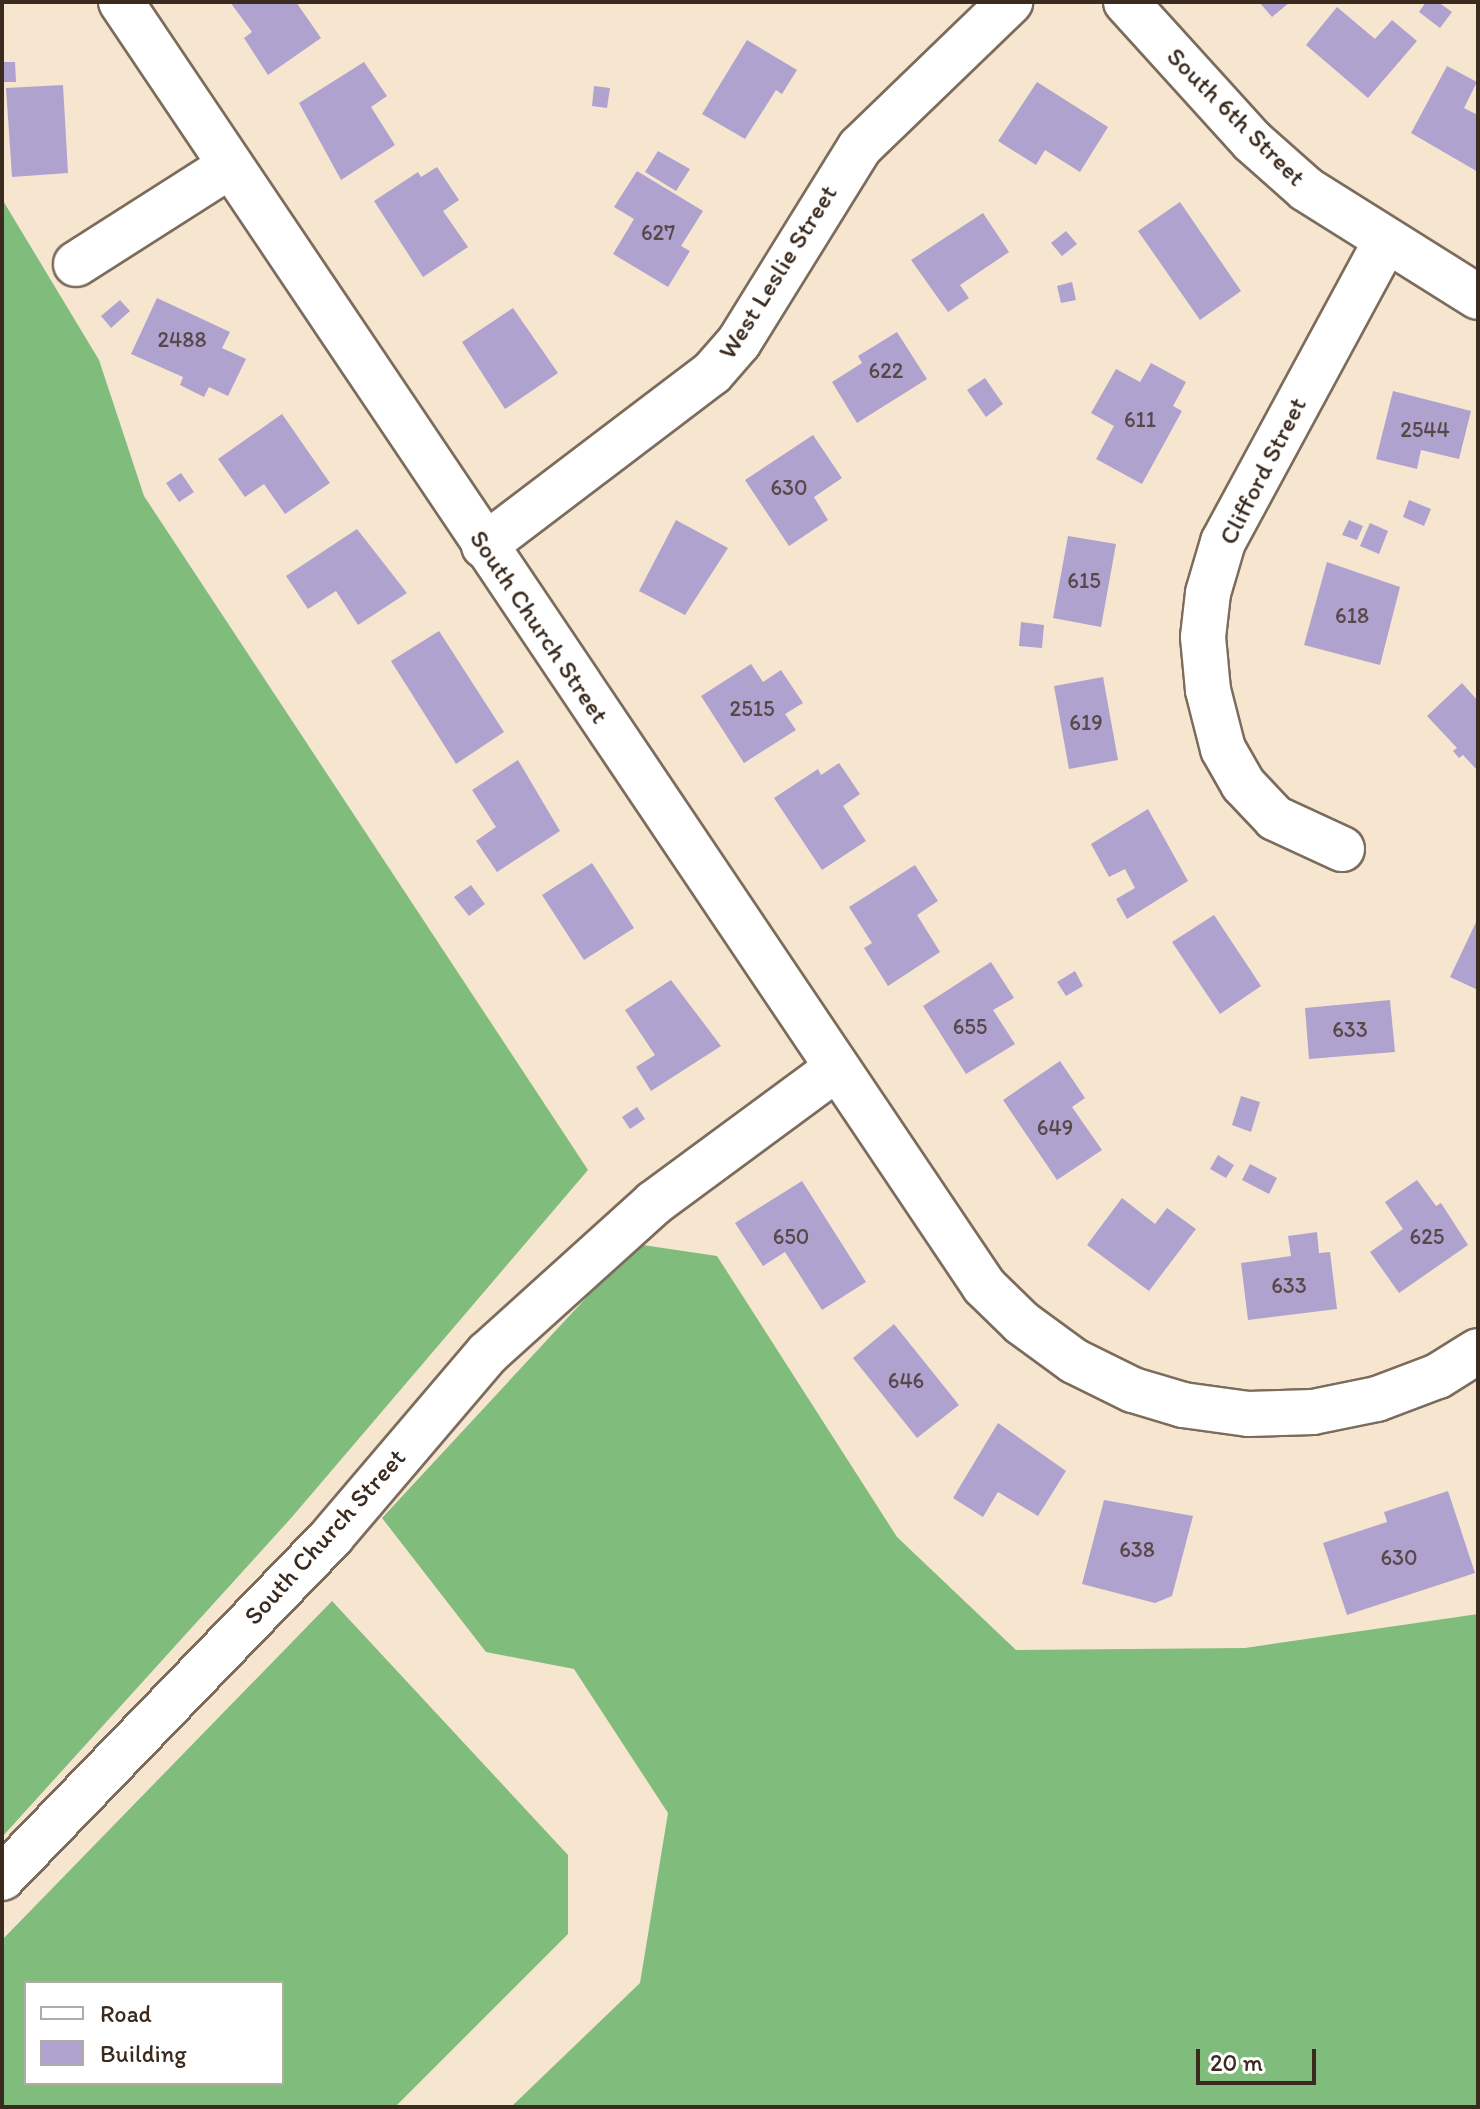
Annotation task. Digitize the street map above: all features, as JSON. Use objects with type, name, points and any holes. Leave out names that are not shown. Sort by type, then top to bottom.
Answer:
[{"type":"street","name":"South Church Street","points":[[2,1878],[332,1536],[488,1353],[656,1201],[836,1069],[121,2]]},
{"type":"street","name":"West Leslie Street","points":[[484,546],[712,373],[739,342],[860,147],[1010,2]]},
{"type":"street","name":"South 6th Street","points":[[1126,2],[1252,141],[1306,189],[1478,297]]},
{"type":"street","points":[[76,264],[230,166]]},
{"type":"street","name":"Clifford Street","points":[[1342,849],[1275,818],[1243,784],[1223,749],[1208,690],[1203,637],[1208,593],[1223,542],[1386,241]]},
{"type":"street","points":[[836,1069],[984,1286],[1022,1323],[1074,1361],[1133,1390],[1183,1405],[1248,1414],[1313,1412],[1377,1399],[1438,1376],[1478,1351]]},
{"type":"green space","points":[[2,199],[99,360],[144,496],[588,1170],[292,1517],[2,1837]]},
{"type":"green space","points":[[636,1244],[717,1256],[897,1537],[1016,1650],[1245,1648],[1478,1614],[1478,2107],[511,2107],[640,1983],[668,1813],[574,1669],[486,1652],[382,1518]]},
{"type":"green space","points":[[332,1601],[568,1855],[568,1934],[395,2107],[2,2107],[2,1940]]},
{"type":"building","points":[[230,2],[296,2],[321,38],[268,75],[244,38],[252,32]]},
{"type":"building","points":[[1259,2],[1290,2],[1272,17]]},
{"type":"building","points":[[1426,2],[1438,2],[1452,12],[1440,28],[1419,12]]},
{"type":"building","points":[[1337,7],[1375,39],[1392,20],[1417,41],[1368,98],[1306,45]]},
{"type":"building","points":[[747,40],[797,70],[782,94],[776,90],[745,139],[702,114]]},
{"type":"building","points":[[2,62],[15,62],[16,82],[2,82]]},
{"type":"building","points":[[364,62],[387,96],[371,107],[395,145],[341,180],[299,103]]},
{"type":"building","points":[[1447,66],[1477,82],[1464,108],[1478,115],[1478,172],[1411,133]]},
{"type":"building","points":[[1037,82],[1108,127],[1080,172],[1045,150],[1036,165],[998,141]]},
{"type":"building","points":[[63,85],[68,173],[12,177],[6,88]]},
{"type":"building","points":[[594,86],[610,88],[607,108],[592,106]]},
{"type":"building","points":[[658,151],[690,169],[676,191],[645,172]]},
{"type":"building","points":[[437,167],[459,200],[443,211],[468,247],[423,277],[374,201],[418,172],[421,177]]},
{"type":"building","points":[[637,171],[703,211],[681,246],[690,251],[668,287],[613,254],[634,219],[614,207]]},
{"type":"building","points":[[1180,202],[1241,291],[1200,320],[1138,231]]},
{"type":"building","points":[[983,213],[1009,252],[960,285],[969,298],[948,312],[911,260]]},
{"type":"building","points":[[1066,231],[1077,244],[1062,256],[1051,243]]},
{"type":"building","points":[[1072,282],[1076,300],[1061,303],[1057,286]]},
{"type":"building","points":[[157,298],[230,332],[222,348],[246,359],[228,396],[209,387],[204,397],[180,385],[183,377],[131,354]]},
{"type":"building","points":[[120,300],[130,311],[111,328],[101,316]]},
{"type":"building","points":[[513,308],[558,373],[505,409],[462,342]]},
{"type":"building","points":[[897,332],[927,379],[857,423],[832,382],[862,363],[858,356]]},
{"type":"building","points":[[1151,363],[1186,382],[1173,406],[1182,411],[1142,484],[1096,459],[1114,426],[1091,413],[1116,369],[1140,382]]},
{"type":"building","points":[[985,378],[1003,404],[986,417],[967,390]]},
{"type":"building","points":[[1393,391],[1471,411],[1459,459],[1421,450],[1417,469],[1376,459]]},
{"type":"building","points":[[282,414],[330,483],[285,514],[264,484],[245,497],[218,459]]},
{"type":"building","points":[[813,435],[842,478],[814,497],[828,520],[789,546],[745,480]]},
{"type":"building","points":[[181,473],[194,492],[179,502],[166,483]]},
{"type":"building","points":[[1409,500],[1431,509],[1424,526],[1403,517]]},
{"type":"building","points":[[676,520],[728,548],[685,615],[639,591]]},
{"type":"building","points":[[1349,520],[1363,526],[1357,540],[1342,535]]},
{"type":"building","points":[[1370,523],[1388,531],[1379,554],[1360,546]]},
{"type":"building","points":[[357,529],[407,593],[358,625],[336,591],[308,609],[286,576]]},
{"type":"building","points":[[1068,536],[1116,544],[1101,627],[1053,618]]},
{"type":"building","points":[[1327,562],[1400,587],[1380,665],[1304,645]]},
{"type":"building","points":[[1021,622],[1044,625],[1042,648],[1019,646]]},
{"type":"building","points":[[439,631],[504,732],[456,764],[391,661]]},
{"type":"building","points":[[751,664],[763,682],[781,670],[803,703],[785,714],[796,730],[744,763],[701,696]]},
{"type":"building","points":[[1103,677],[1118,760],[1069,769],[1054,686]]},
{"type":"building","points":[[1462,683],[1478,701],[1478,771],[1463,755],[1459,758],[1453,751],[1457,748],[1427,716]]},
{"type":"building","points":[[518,760],[560,831],[497,872],[476,841],[496,827],[472,790]]},
{"type":"building","points":[[839,763],[860,794],[843,806],[866,841],[822,870],[774,798],[818,769],[821,775]]},
{"type":"building","points":[[1148,809],[1188,881],[1127,919],[1116,899],[1135,888],[1125,869],[1109,877],[1091,844]]},
{"type":"building","points":[[592,863],[634,928],[584,960],[542,895]]},
{"type":"building","points":[[915,865],[938,901],[917,915],[940,952],[888,986],[864,948],[872,943],[849,907]]},
{"type":"building","points":[[471,885],[485,904],[469,916],[454,897]]},
{"type":"building","points":[[1214,915],[1261,986],[1220,1014],[1172,942]]},
{"type":"building","points":[[1478,918],[1478,990],[1450,977]]},
{"type":"building","points":[[991,962],[1014,998],[993,1010],[1015,1044],[966,1074],[923,1006]]},
{"type":"building","points":[[1075,971],[1083,986],[1066,996],[1057,982]]},
{"type":"building","points":[[671,980],[721,1046],[651,1091],[636,1067],[655,1055],[625,1010]]},
{"type":"building","points":[[1390,1000],[1395,1052],[1309,1059],[1305,1008]]},
{"type":"building","points":[[1060,1061],[1085,1098],[1072,1107],[1102,1150],[1057,1180],[1003,1100]]},
{"type":"building","points":[[1241,1096],[1260,1102],[1251,1132],[1232,1125]]},
{"type":"building","points":[[637,1107],[645,1119],[630,1129],[622,1117]]},
{"type":"building","points":[[1218,1155],[1234,1165],[1226,1178],[1210,1169]]},
{"type":"building","points":[[1250,1164],[1277,1178],[1269,1194],[1242,1180]]},
{"type":"building","points":[[1417,1180],[1436,1206],[1441,1203],[1468,1245],[1399,1293],[1370,1252],[1403,1229],[1385,1202]]},
{"type":"building","points":[[802,1181],[866,1282],[822,1310],[785,1252],[763,1266],[735,1223]]},
{"type":"building","points":[[1122,1198],[1155,1224],[1167,1208],[1196,1229],[1149,1291],[1087,1245]]},
{"type":"building","points":[[1317,1232],[1319,1253],[1330,1252],[1337,1309],[1248,1320],[1241,1263],[1291,1256],[1288,1236]]},
{"type":"building","points":[[894,1324],[959,1405],[917,1438],[853,1358]]},
{"type":"building","points":[[998,1423],[1066,1471],[1038,1516],[998,1492],[983,1517],[953,1498]]},
{"type":"building","points":[[1448,1491],[1475,1573],[1347,1615],[1323,1543],[1387,1522],[1384,1512]]},
{"type":"building","points":[[1104,1500],[1193,1516],[1172,1596],[1155,1603],[1082,1584]]}]
